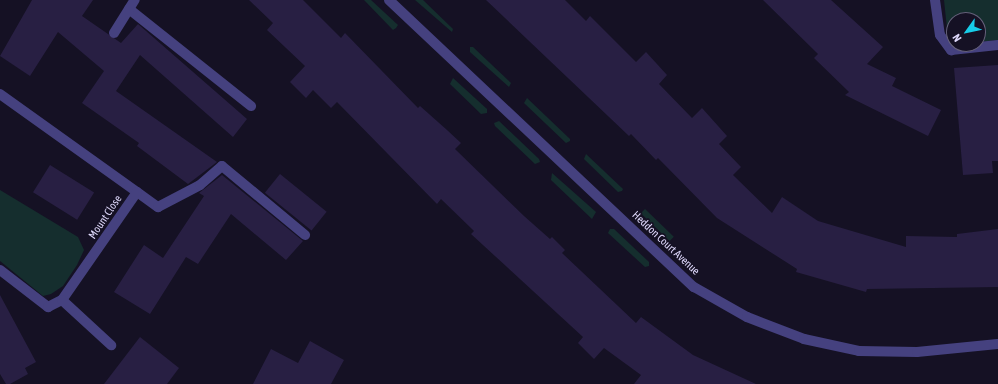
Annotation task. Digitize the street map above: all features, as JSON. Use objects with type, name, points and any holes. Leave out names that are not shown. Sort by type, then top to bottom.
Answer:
[{"type":"street","name":"Heddon Court Avenue","points":[[389,0],[694,286],[747,317],[804,339],[859,351],[917,352],[998,344]]},
{"type":"street","points":[[935,0],[940,35],[951,50],[998,45]]},
{"type":"street","points":[[114,33],[132,4],[251,106]]},
{"type":"street","name":"Mount Close","points":[[0,94],[137,192],[62,300]]},
{"type":"street","points":[[137,192],[158,207],[200,185],[222,166],[305,234]]},
{"type":"street","points":[[0,270],[48,307],[62,300],[111,344]]},
{"type":"green space","points":[[364,0],[371,0],[398,25],[396,28],[393,30]]},
{"type":"green space","points":[[415,0],[423,0],[453,29],[452,32]]},
{"type":"green space","points":[[944,0],[998,0],[998,40],[986,41],[986,12],[946,12],[946,19]]},
{"type":"green space","points":[[470,47],[473,47],[511,83],[509,87],[470,52]]},
{"type":"green space","points":[[453,78],[487,109],[487,113],[481,114],[450,84]]},
{"type":"green space","points":[[527,98],[570,139],[570,141],[566,143],[524,103]]},
{"type":"green space","points":[[499,121],[539,159],[540,162],[535,164],[495,126],[494,123]]},
{"type":"green space","points":[[586,154],[623,189],[622,191],[618,192],[584,159]]},
{"type":"green space","points":[[552,173],[596,212],[592,219],[551,180]]},
{"type":"green space","points":[[0,190],[78,237],[84,250],[77,265],[63,286],[51,294],[43,296],[0,261]]},
{"type":"green space","points":[[645,209],[674,237],[670,241],[641,213]]},
{"type":"green space","points":[[610,229],[614,229],[649,262],[649,266],[645,267],[608,233]]},
{"type":"building","points":[[32,0],[93,0],[82,16],[121,43],[138,24],[247,119],[233,137],[140,55],[116,91],[217,162],[188,184],[137,146],[139,143],[82,103],[104,71],[58,32],[30,76],[0,56]]},
{"type":"building","points":[[249,0],[303,0],[341,38],[345,33],[418,108],[420,106],[461,143],[455,149],[524,216],[550,239],[552,237],[565,250],[562,253],[636,323],[641,317],[693,355],[756,384],[634,384],[641,375],[604,348],[594,359],[578,343],[583,337],[471,234],[474,231],[441,199],[437,204],[337,102],[331,108],[313,90],[306,98],[290,82],[305,66],[267,30],[273,23]]},
{"type":"building","points":[[486,0],[565,0],[586,21],[590,16],[636,62],[646,52],[667,75],[659,84],[692,118],[702,108],[727,136],[719,144],[741,167],[733,175],[772,213],[782,197],[818,221],[906,247],[906,236],[957,237],[957,234],[998,229],[998,287],[867,289],[866,292],[796,272],[797,269],[717,218],[658,158],[656,160],[631,134],[629,136]]},
{"type":"building","points":[[763,0],[831,0],[883,47],[867,64],[896,78],[892,86],[941,110],[928,136],[845,95],[849,92],[814,58],[818,54]]},
{"type":"building","points":[[998,65],[998,161],[992,161],[993,173],[963,175],[954,68]]},
{"type":"building","points":[[50,165],[94,193],[77,220],[33,192]]},
{"type":"building","points":[[280,174],[327,212],[312,230],[265,193]]},
{"type":"building","points":[[222,175],[303,241],[286,260],[231,214],[198,264],[186,257],[150,314],[114,292],[144,245],[163,258],[204,196],[199,193]]},
{"type":"building","points":[[0,295],[36,362],[25,368],[28,374],[10,384],[6,384],[0,374]]},
{"type":"building","points":[[140,337],[179,368],[167,384],[104,384]]},
{"type":"building","points":[[310,341],[344,360],[331,384],[253,384],[271,349],[298,363]]}]
